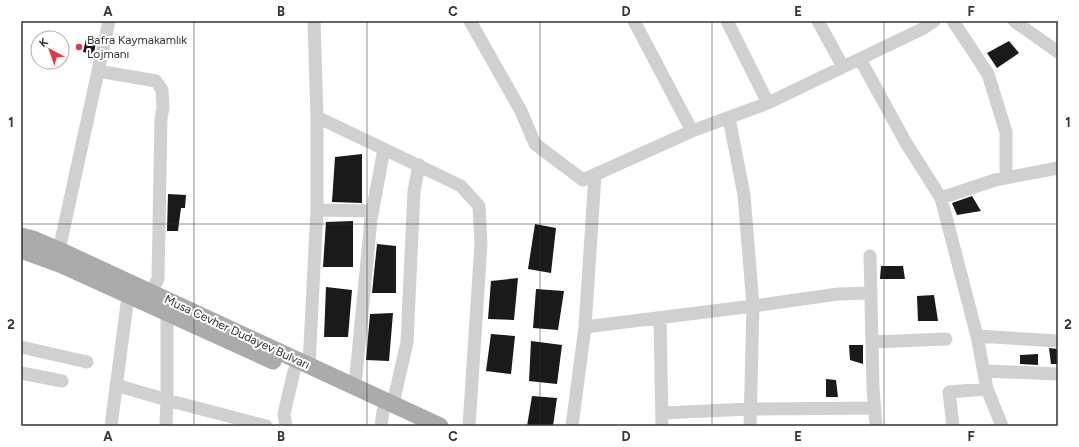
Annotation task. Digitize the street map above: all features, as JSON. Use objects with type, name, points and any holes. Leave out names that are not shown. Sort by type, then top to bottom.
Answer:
[{"type":"main road","name":"Musa Cevher Dudayev Bulvarı","points":[[24,239],[59,250],[151,292],[301,368],[386,414],[415,426]]},
{"type":"main road","name":"Musa Cevher Dudayev Bulvarı","points":[[24,239],[56,263],[128,296],[301,368],[355,386],[386,414],[440,426]]},
{"type":"street","points":[[59,250],[108,21]]},
{"type":"street","points":[[116,385],[267,426],[285,420],[301,368],[317,210],[317,117],[314,21]]},
{"type":"street","points":[[470,21],[521,111],[535,144],[583,180],[692,131],[768,103],[860,59],[920,25],[934,21]]},
{"type":"street","points":[[634,21],[692,131]]},
{"type":"street","points":[[727,21],[768,103]]},
{"type":"street","points":[[818,21],[843,67]]},
{"type":"street","points":[[953,21],[988,74],[1006,132],[1006,178]]},
{"type":"street","points":[[1014,21],[1058,52]]},
{"type":"street","points":[[860,59],[906,143],[940,198],[977,336],[987,389],[1002,426]]},
{"type":"street","points":[[98,71],[156,81],[162,90],[163,108],[161,118],[158,279],[151,292]]},
{"type":"street","points":[[317,117],[461,186],[478,206],[481,244],[469,426]]},
{"type":"street","points":[[729,118],[744,195],[753,306],[750,426]]},
{"type":"street","points":[[355,386],[372,211],[384,149]]},
{"type":"street","points":[[386,414],[407,342],[414,191],[419,165]]},
{"type":"street","points":[[940,198],[995,180],[1058,168]]},
{"type":"street","points":[[572,426],[585,327],[595,175]]},
{"type":"street","points":[[317,210],[372,211]]},
{"type":"street","points":[[870,256],[874,408],[876,426]]},
{"type":"street","points":[[585,327],[838,294],[871,293]]},
{"type":"street","points":[[111,426],[128,296]]},
{"type":"street","points":[[166,426],[167,313]]},
{"type":"street","points":[[660,318],[662,420],[750,409],[874,408]]},
{"type":"street","points":[[977,336],[1058,341]]},
{"type":"street","points":[[872,342],[946,339]]},
{"type":"street","points":[[21,347],[87,362]]},
{"type":"street","points":[[984,371],[1058,374]]},
{"type":"street","points":[[21,373],[62,381]]},
{"type":"street","points":[[953,426],[949,392],[987,389]]},
{"type":"building","points":[[86,39],[96,41],[94,54],[83,52]]},
{"type":"building","points":[[1009,41],[1019,53],[997,68],[987,53]]},
{"type":"building","points":[[362,154],[362,203],[332,202],[335,157]]},
{"type":"building","points":[[168,194],[186,195],[185,208],[181,208],[178,231],[167,231]]},
{"type":"building","points":[[972,196],[981,211],[957,215],[952,203]]},
{"type":"building","points":[[353,221],[353,267],[323,267],[326,222]]},
{"type":"building","points":[[535,224],[556,228],[551,273],[528,269]]},
{"type":"building","points":[[377,244],[396,246],[396,293],[372,293]]},
{"type":"building","points":[[881,266],[903,266],[905,279],[880,279]]},
{"type":"building","points":[[518,278],[514,320],[488,319],[491,281]]},
{"type":"building","points":[[326,287],[352,290],[348,337],[324,337]]},
{"type":"building","points":[[536,289],[564,291],[558,330],[533,328]]},
{"type":"building","points":[[934,295],[938,321],[918,321],[917,296]]},
{"type":"building","points":[[393,313],[389,361],[366,360],[370,314]]},
{"type":"building","points":[[491,334],[515,336],[511,374],[486,371]]},
{"type":"building","points":[[531,341],[562,345],[557,384],[529,381]]},
{"type":"building","points":[[849,345],[863,345],[863,364],[850,360]]},
{"type":"building","points":[[1049,348],[1058,349],[1058,364],[1051,364]]},
{"type":"building","points":[[1038,354],[1038,365],[1020,364],[1020,355]]},
{"type":"building","points":[[826,379],[836,380],[838,397],[826,397]]},
{"type":"building","points":[[532,396],[557,398],[553,426],[527,426]]},
{"type":"place","name":"Bafra Kaymakamlık Lojmanı","points":[[79,47]]}]
